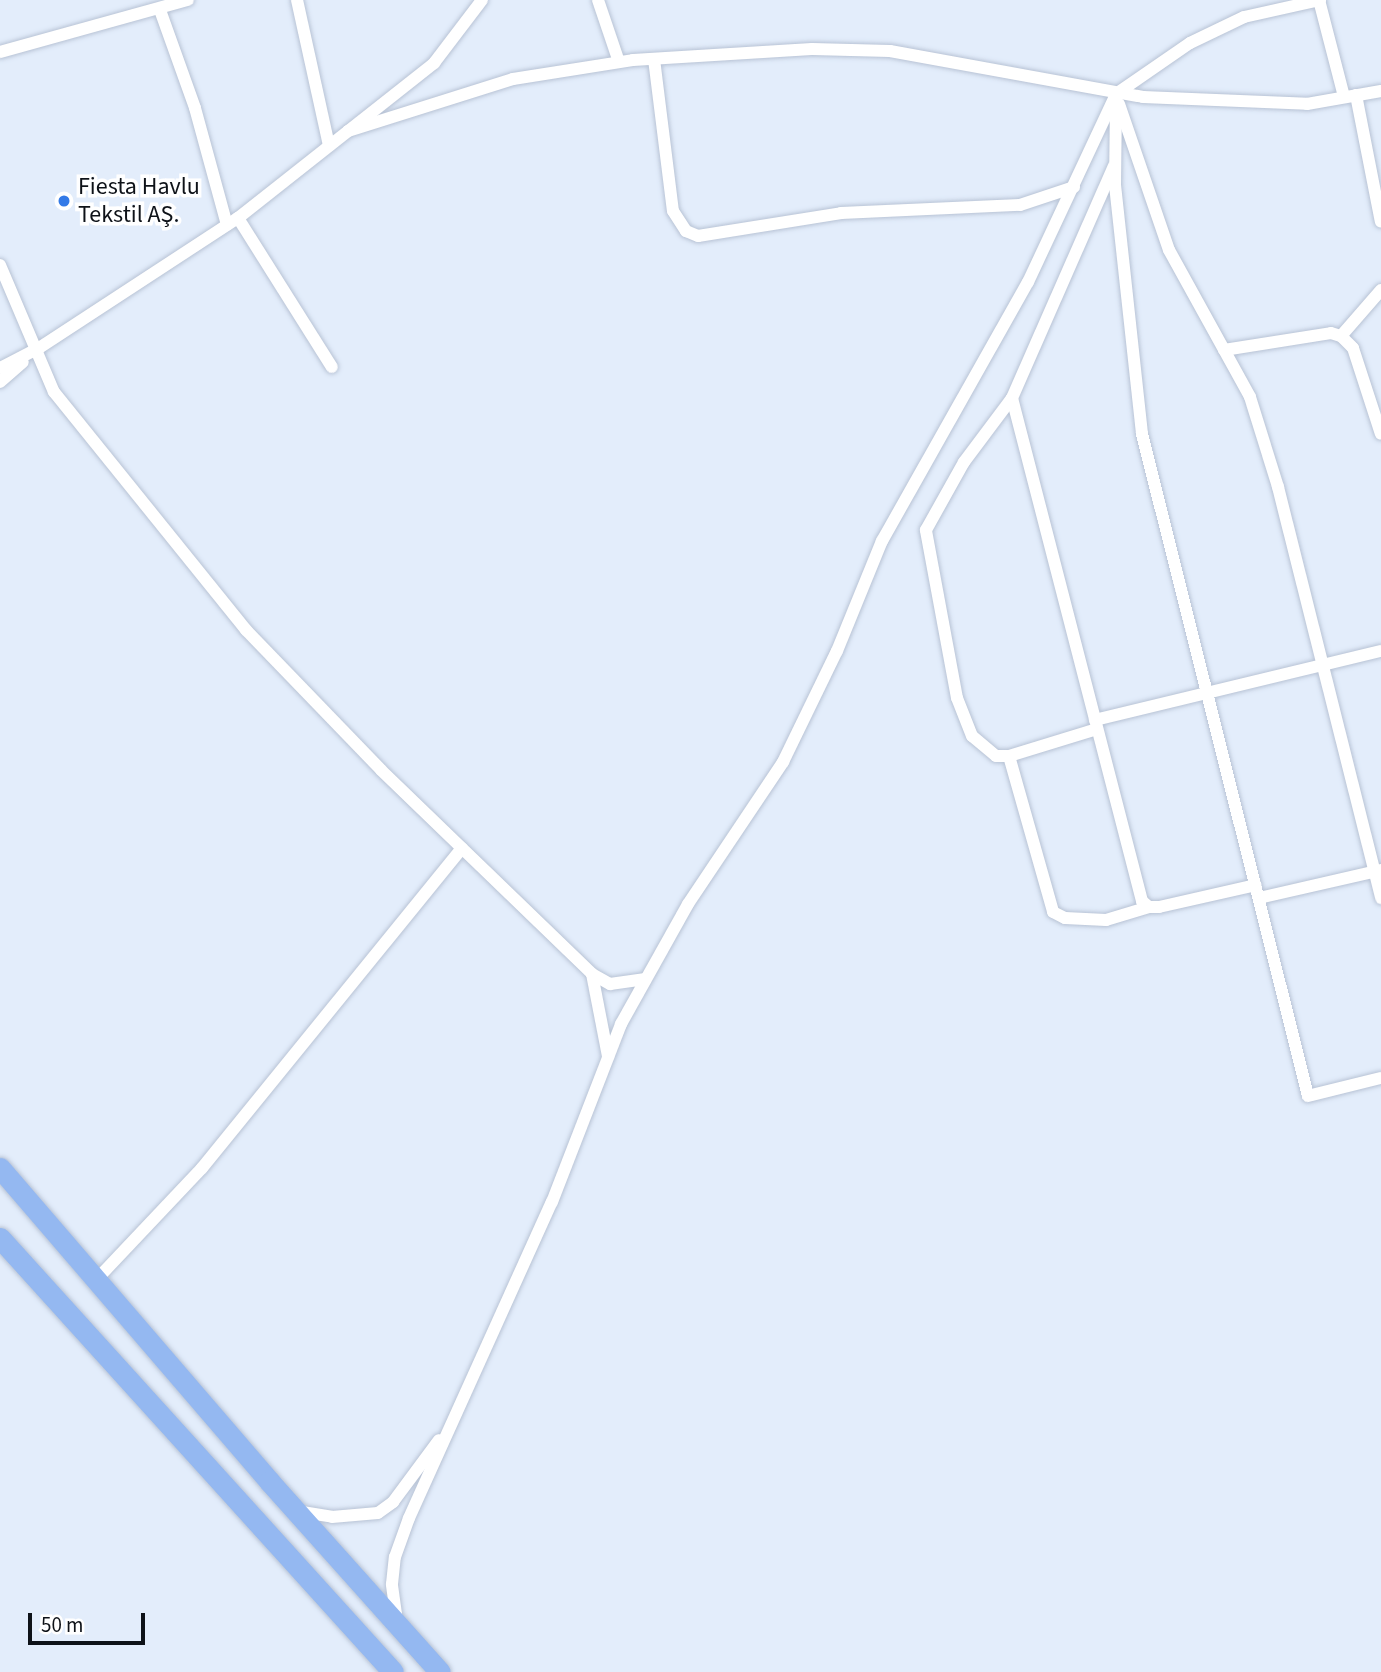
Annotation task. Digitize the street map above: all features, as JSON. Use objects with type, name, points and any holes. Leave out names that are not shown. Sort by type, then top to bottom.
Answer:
[{"type":"main road","points":[[0,1168],[98,1278],[295,1511],[440,1672]]},
{"type":"main road","points":[[0,1238],[393,1672]]},
{"type":"street","points":[[0,52],[160,10],[188,0]]},
{"type":"street","points":[[297,0],[329,146]]},
{"type":"street","points":[[598,0],[619,62]]},
{"type":"street","points":[[398,1625],[392,1584],[395,1557],[450,1426],[552,1202],[608,1059],[643,979],[783,762],[837,651],[882,541],[1028,282],[1116,94],[1190,44],[1244,17],[1319,0],[1350,97],[1381,222]]},
{"type":"street","points":[[0,368],[39,348],[233,222],[434,63],[481,1]]},
{"type":"street","points":[[160,10],[233,222],[332,367]]},
{"type":"street","points":[[348,131],[513,79],[619,62],[812,49],[890,51],[1073,81],[1116,94],[1307,104],[1381,91]]},
{"type":"street","points":[[654,59],[673,211],[686,231],[698,236],[841,213],[1020,205],[1074,187]]},
{"type":"street","points":[[1116,94],[1115,162],[1142,434],[1308,1096],[1381,1078]]},
{"type":"street","points":[[1116,94],[1169,250],[1250,397],[1278,487],[1378,870],[1381,898]]},
{"type":"street","points":[[1115,162],[1012,398],[964,461],[926,530],[965,722],[983,747],[996,756],[1009,756],[1096,724],[1208,692],[1324,668],[1381,651]]},
{"type":"street","points":[[0,265],[39,348],[54,392],[246,630],[462,848],[593,974],[610,984],[643,979]]},
{"type":"street","points":[[1341,336],[1381,290]]},
{"type":"street","points":[[1224,350],[1331,333],[1341,336],[1353,348],[1381,434]]},
{"type":"street","points":[[0,382],[39,348]]},
{"type":"street","points":[[1012,398],[1142,901],[1149,907]]},
{"type":"street","points":[[1009,756],[1053,912],[1065,918],[1106,920],[1149,907],[1256,885]]},
{"type":"street","points":[[98,1278],[202,1168],[462,848]]},
{"type":"street","points":[[1259,898],[1378,870]]},
{"type":"street","points":[[593,974],[608,1059]]},
{"type":"street","points":[[295,1511],[332,1517],[378,1513],[393,1502],[450,1426]]},
{"type":"place","name":"Fiesta Havlu Tekstil AŞ.","points":[[64,201]]}]
